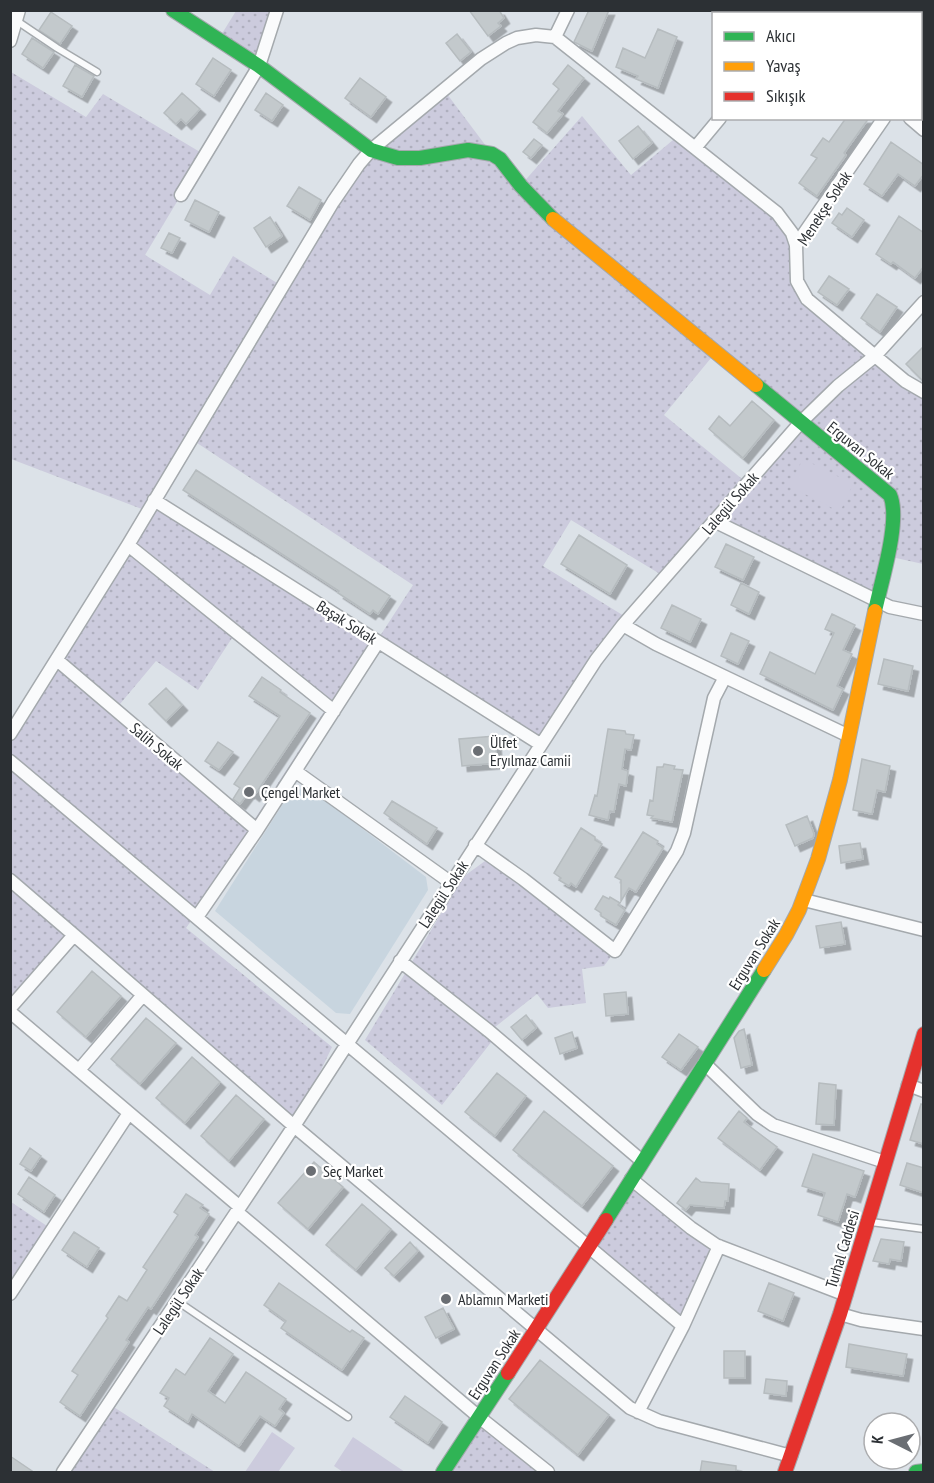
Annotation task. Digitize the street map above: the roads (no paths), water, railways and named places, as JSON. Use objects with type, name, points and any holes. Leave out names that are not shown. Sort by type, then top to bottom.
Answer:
[{"type":"street","points":[[173,10],[259,66],[371,150],[398,158],[420,158],[468,150],[492,154],[500,159],[521,186],[548,214],[801,422]]},
{"type":"street","points":[[181,195],[259,66],[277,10]]},
{"type":"street","points":[[555,37],[565,12]]},
{"type":"street","points":[[10,41],[17,15]]},
{"type":"street","points":[[10,735],[128,545],[333,202],[359,164],[371,150],[481,59],[506,43],[526,36],[555,37],[777,213],[792,233],[796,245]]},
{"type":"street","points":[[695,148],[718,120]]},
{"type":"street","name":"Menekşe Sokak","points":[[883,120],[796,245],[795,271],[800,290],[807,299],[905,381],[924,392]]},
{"type":"street","points":[[912,120],[924,130]]},
{"type":"street","name":"Lalegül Sokak","points":[[63,1473],[294,1126],[596,660],[623,625],[801,422],[838,386],[875,356],[924,302]]},
{"type":"street","name":"Erguvan Sokak","points":[[443,1473],[536,1331],[786,935],[804,900],[826,834],[849,736],[894,521],[894,504],[890,495],[801,422]]},
{"type":"street","name":"Başak Sokak","points":[[154,500],[540,744]]},
{"type":"street","points":[[714,521],[890,607],[924,614]]},
{"type":"street","points":[[128,545],[334,711]]},
{"type":"street","points":[[623,625],[656,644],[849,736]]},
{"type":"street","points":[[197,917],[257,830],[378,642]]},
{"type":"street","name":"Salih Sokak","points":[[57,660],[257,830]]},
{"type":"street","points":[[475,845],[523,879],[615,951],[677,851],[684,833],[714,698],[725,677]]},
{"type":"street","points":[[10,761],[683,1326]]},
{"type":"street","points":[[295,771],[450,882]]},
{"type":"street","points":[[10,880],[294,1126],[612,1394],[638,1412],[659,1421],[791,1456]]},
{"type":"street","points":[[804,900],[924,930]]},
{"type":"street","points":[[74,935],[10,1010],[238,1210],[479,1417],[548,1473]]},
{"type":"street","points":[[400,961],[489,1031],[642,1161]]},
{"type":"street","points":[[79,1070],[143,995]]},
{"type":"street","name":"Turhal Caddesi","points":[[785,1473],[840,1314],[924,1034]]},
{"type":"street","points":[[704,1063],[758,1114],[773,1125],[885,1162]]},
{"type":"street","points":[[908,1085],[924,1091]]},
{"type":"street","points":[[10,1294],[129,1113]]},
{"type":"street","points":[[631,1179],[690,1228],[719,1246],[846,1295]]},
{"type":"street","points":[[638,1412],[683,1326],[719,1246]]},
{"type":"street","points":[[840,1314],[861,1320],[924,1329]]},
{"type":"street","points":[[916,1473],[924,1471]]},
{"type":"lane","points":[[17,15],[57,48],[97,72]]},
{"type":"lane","points":[[867,1222],[924,1229]]},
{"type":"lane","points":[[177,1301],[348,1417]]},
{"type":"place","name":"Ülfet Eryılmaz Camii","points":[[478,751]]},
{"type":"place","name":"Çengel Market","points":[[249,792]]},
{"type":"place","name":"Seç Market","points":[[311,1171]]},
{"type":"place","name":"Ablamın Marketi","points":[[446,1299]]}]
